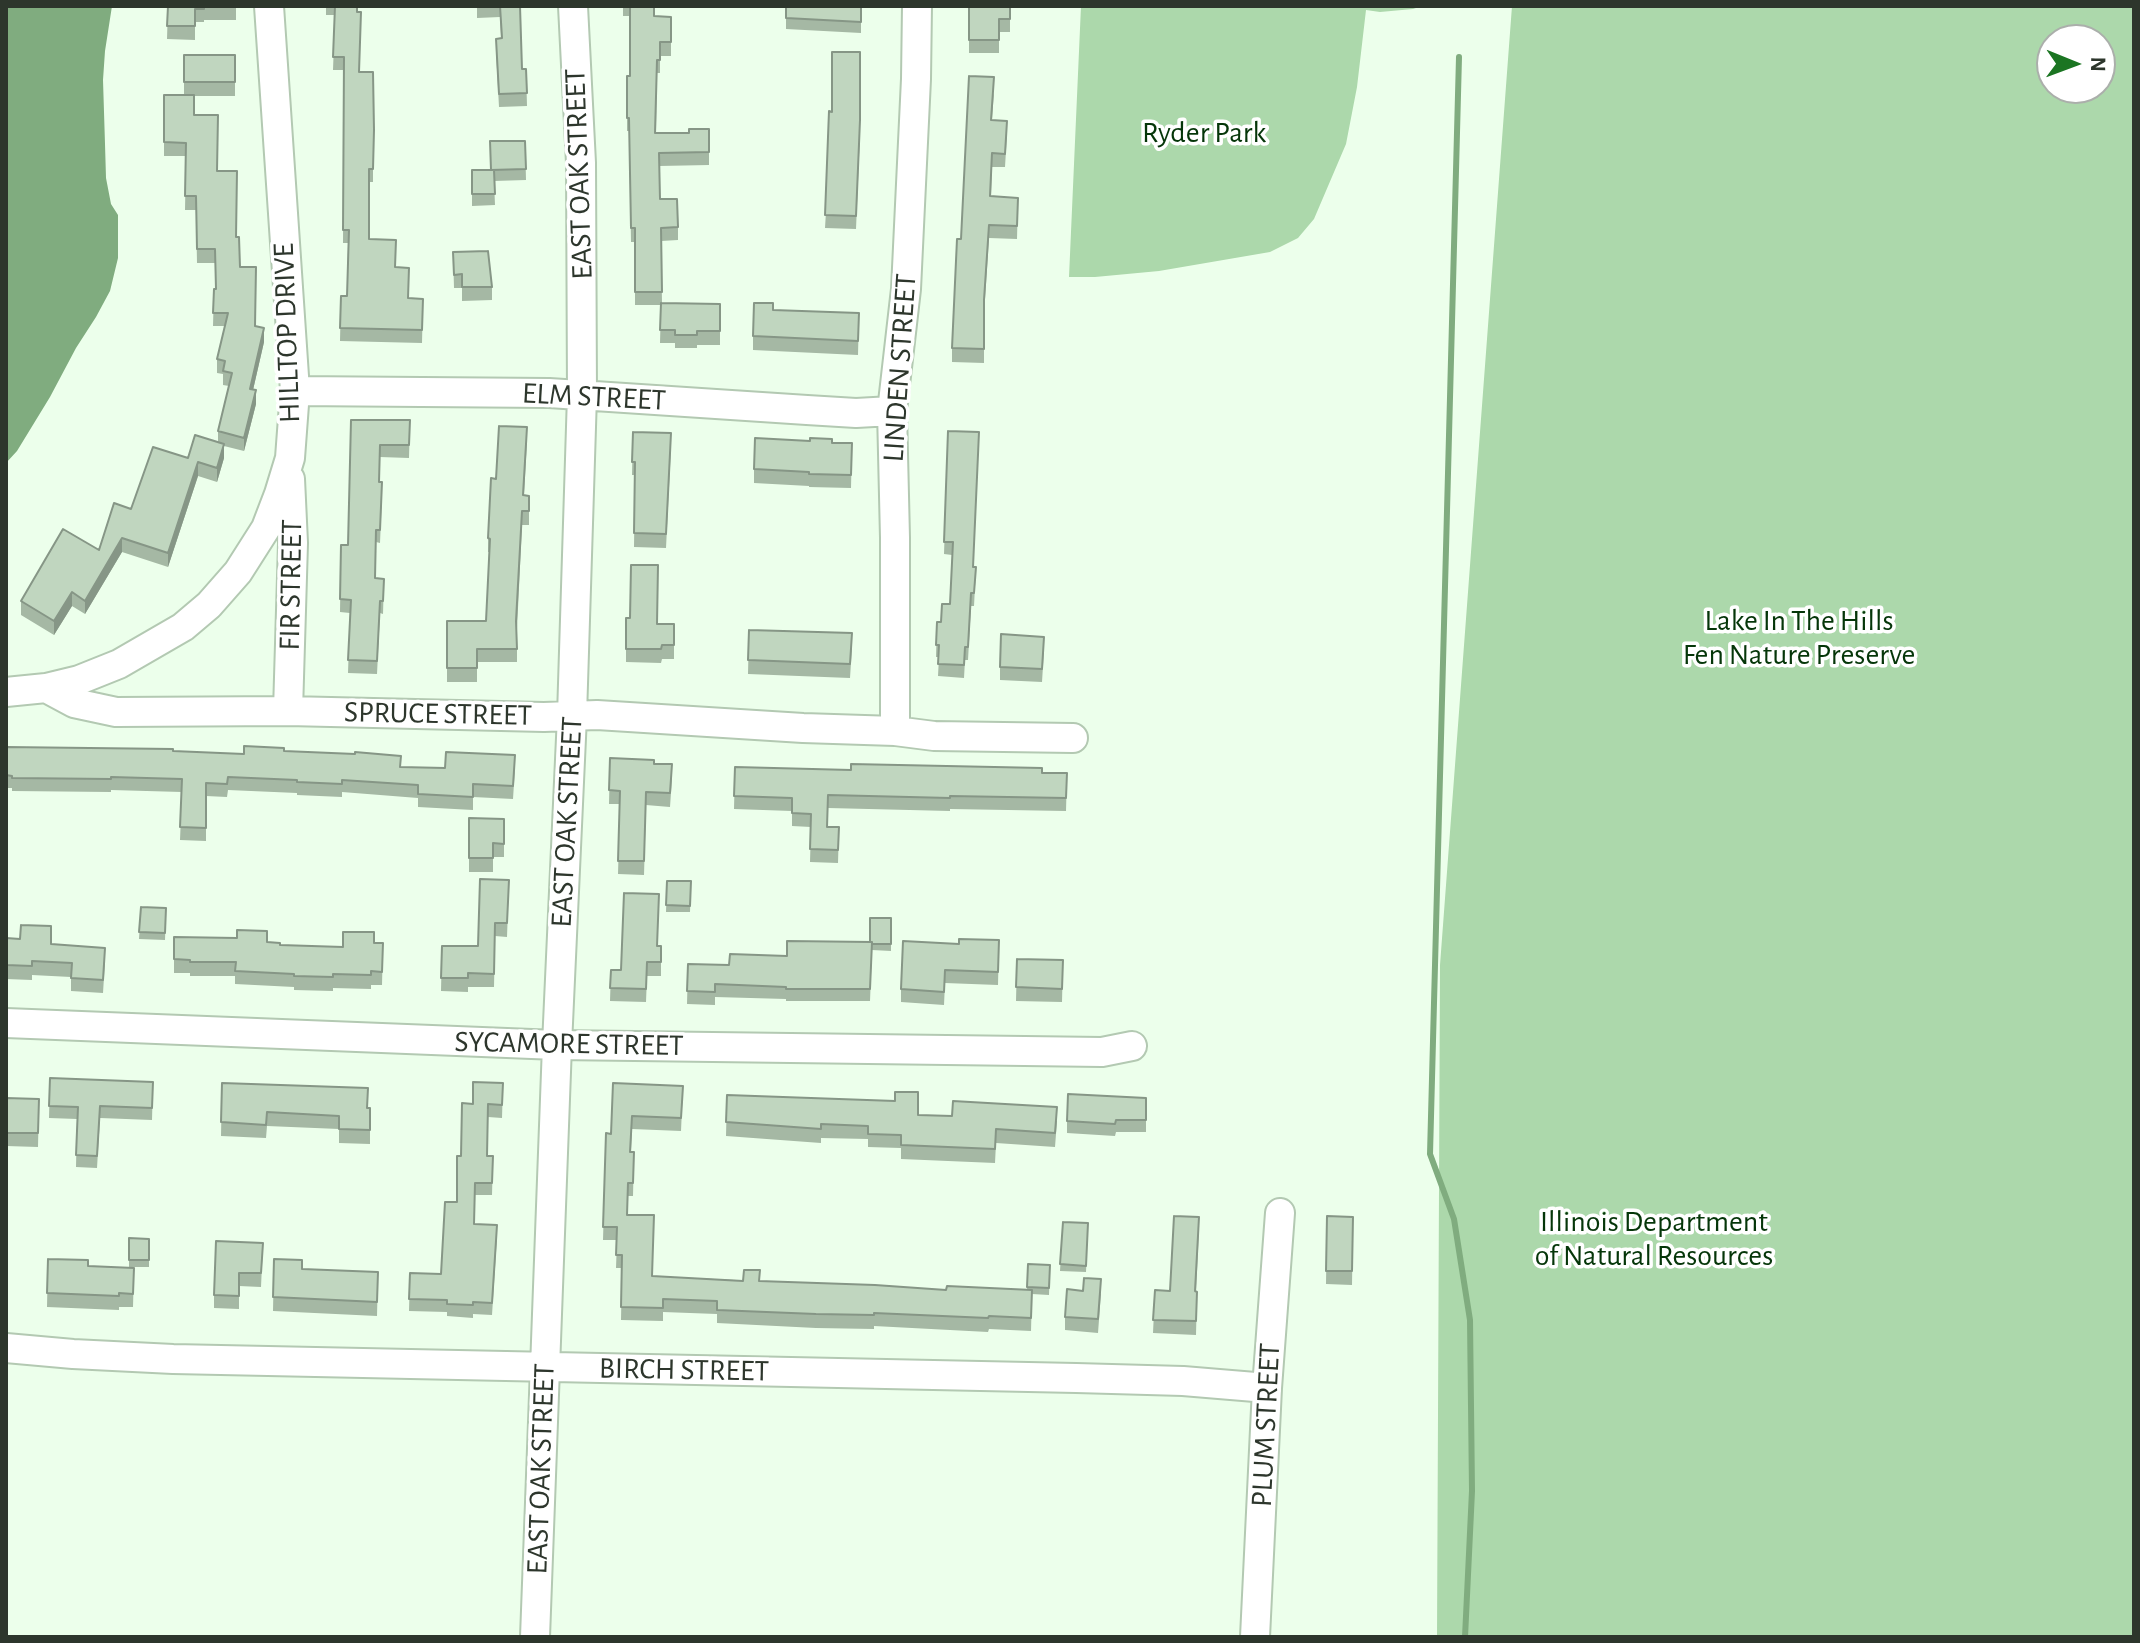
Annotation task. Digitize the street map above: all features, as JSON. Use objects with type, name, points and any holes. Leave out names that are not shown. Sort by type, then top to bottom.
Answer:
[{"type":"street","name":"HILLTOP DRIVE","points":[[6,692],[46,688],[79,680],[119,664],[183,627],[209,605],[238,572],[266,528],[290,458],[295,391],[269,6]]},
{"type":"street","name":"EAST OAK STREET","points":[[535,1637],[582,395],[581,163],[573,6]]},
{"type":"street","name":"LINDEN STREET","points":[[895,731],[896,569],[892,411],[906,289],[917,6]]},
{"type":"street","name":"ELM STREET","points":[[295,391],[582,395],[856,413],[892,411]]},
{"type":"street","name":"FIR STREET","points":[[288,711],[293,543],[290,458]]},
{"type":"street","name":"SPRUCE STREET","points":[[46,688],[74,703],[116,712],[597,715],[895,731],[934,736],[1073,738]]},
{"type":"street","name":"SYCAMORE STREET","points":[[6,1023],[557,1045],[1102,1052],[1132,1046]]},
{"type":"street","name":"PLUM STREET","points":[[1255,1637],[1267,1388],[1280,1213]]},
{"type":"street","name":"BIRCH STREET","points":[[6,1348],[173,1359],[1183,1381],[1267,1388]]},
{"type":"green space","name":"Ryder Park","points":[[1081,6],[1422,6],[1380,12],[1366,10],[1357,87],[1346,144],[1314,219],[1298,238],[1270,252],[1159,271],[1069,277]]},
{"type":"green space","points":[[1512,6],[2134,6],[2134,1637],[1437,1637],[1440,965]]},
{"type":"shaded area","points":[[6,6],[112,6],[103,80],[106,178],[111,204],[118,215],[118,258],[110,291],[96,317],[17,451],[6,463]]},
{"type":"building","points":[[168,6],[204,6],[204,9],[195,9],[195,26],[167,26]]},
{"type":"building","points":[[335,6],[357,6],[357,12],[361,12],[359,72],[373,72],[369,239],[396,240],[395,267],[409,268],[408,298],[423,299],[422,330],[340,328],[341,296],[347,296],[349,230],[343,230],[344,57],[333,57]]},
{"type":"building","points":[[500,6],[520,6],[522,69],[526,69],[527,93],[499,94],[496,39],[502,38]]},
{"type":"building","points":[[630,6],[654,6],[654,16],[671,17],[671,42],[660,42],[660,60],[657,60],[655,133],[689,133],[689,129],[709,129],[709,152],[659,153],[660,199],[677,199],[678,227],[661,228],[662,292],[635,292],[635,228],[631,228],[627,118]]},
{"type":"building","points":[[786,6],[861,6],[861,22],[786,18]]},
{"type":"building","points":[[969,6],[1010,6],[1010,19],[999,19],[999,40],[969,40]]},
{"type":"building","points":[[832,52],[860,52],[856,216],[825,215],[829,111],[832,112]]},
{"type":"building","points":[[184,55],[235,55],[235,82],[184,82]]},
{"type":"building","points":[[969,76],[994,77],[991,120],[1007,121],[1005,154],[992,153],[990,196],[1018,198],[1017,226],[989,225],[984,349],[952,348]]},
{"type":"building","points":[[164,95],[194,95],[194,115],[218,115],[217,171],[237,171],[236,237],[239,237],[240,267],[256,267],[255,326],[264,328],[250,389],[256,390],[244,438],[218,431],[232,373],[223,371],[225,361],[217,359],[228,313],[213,313],[215,249],[197,249],[196,196],[185,196],[186,143],[164,142]]},
{"type":"building","points":[[490,141],[525,141],[526,169],[491,170]]},
{"type":"building","points":[[472,170],[494,170],[495,194],[472,194]]},
{"type":"building","points":[[488,251],[492,287],[462,287],[462,274],[454,275],[453,252]]},
{"type":"building","points":[[661,303],[720,304],[720,331],[675,335],[675,330],[660,330]]},
{"type":"building","points":[[754,303],[773,303],[773,310],[859,313],[858,341],[753,336]]},
{"type":"building","points":[[351,420],[410,420],[409,445],[380,445],[379,482],[382,482],[380,530],[376,530],[375,578],[384,579],[377,661],[348,660],[351,600],[340,599],[341,545],[348,545]]},
{"type":"building","points":[[499,426],[527,427],[523,495],[529,496],[529,511],[522,511],[517,649],[477,649],[477,668],[447,668],[447,621],[486,621],[491,478],[496,479]]},
{"type":"building","points":[[948,431],[979,432],[973,567],[976,567],[964,665],[938,664],[939,645],[936,645],[942,604],[950,604],[953,542],[944,542]]},
{"type":"building","points":[[633,432],[671,433],[666,534],[634,533]]},
{"type":"building","points":[[195,435],[224,444],[217,468],[198,462],[168,553],[122,538],[85,601],[72,592],[54,621],[21,601],[63,529],[99,550],[114,503],[131,509],[153,447],[188,458]]},
{"type":"building","points":[[755,438],[832,439],[832,443],[852,443],[851,475],[754,469]]},
{"type":"building","points":[[631,565],[658,565],[657,624],[674,624],[674,645],[662,645],[661,649],[626,649]]},
{"type":"building","points":[[749,630],[852,633],[850,664],[748,660]]},
{"type":"building","points":[[1001,634],[1044,637],[1042,669],[1000,667]]},
{"type":"building","points":[[244,746],[284,748],[284,751],[401,756],[400,767],[445,768],[446,752],[515,755],[513,786],[473,784],[473,797],[418,794],[418,785],[228,777],[227,784],[206,783],[206,828],[180,827],[182,779],[12,778],[6,775],[6,747],[173,749],[244,754]]},
{"type":"building","points":[[610,758],[672,764],[670,793],[646,792],[644,861],[618,861],[620,791],[609,790]]},
{"type":"building","points":[[851,764],[1042,768],[1042,773],[1067,773],[1066,798],[828,795],[827,827],[839,827],[838,850],[810,849],[811,814],[792,813],[792,798],[734,796],[735,767],[851,770]]},
{"type":"building","points":[[469,818],[504,819],[504,844],[493,843],[493,858],[469,858]]},
{"type":"building","points":[[480,879],[509,880],[507,923],[495,923],[494,974],[468,973],[468,978],[441,978],[442,946],[478,946]]},
{"type":"building","points":[[667,881],[691,881],[690,906],[666,905]]},
{"type":"building","points":[[624,893],[659,894],[657,946],[661,946],[661,962],[647,962],[646,989],[610,988],[611,970],[621,970]]},
{"type":"building","points":[[141,907],[166,908],[165,933],[139,932]]},
{"type":"building","points":[[870,918],[891,918],[891,944],[870,942]]},
{"type":"building","points":[[21,925],[51,926],[51,944],[105,948],[103,980],[71,978],[72,963],[32,961],[32,966],[6,965],[6,938],[20,939]]},
{"type":"building","points":[[237,930],[267,931],[267,942],[280,945],[343,947],[343,932],[374,932],[374,943],[383,943],[382,972],[371,971],[371,975],[333,974],[333,977],[294,976],[235,971],[236,962],[174,959],[174,937],[237,938]]},
{"type":"building","points":[[959,939],[999,940],[998,972],[945,970],[944,992],[901,989],[903,941],[959,944]]},
{"type":"building","points":[[787,941],[872,942],[870,989],[786,989],[715,984],[715,992],[687,991],[688,964],[729,965],[730,954],[787,956]]},
{"type":"building","points":[[1017,959],[1063,960],[1062,989],[1016,987]]},
{"type":"building","points":[[50,1078],[153,1082],[152,1108],[100,1106],[97,1156],[76,1155],[78,1107],[49,1106]]},
{"type":"building","points":[[473,1082],[503,1083],[502,1105],[488,1104],[487,1156],[493,1156],[492,1183],[475,1183],[474,1224],[497,1225],[492,1303],[447,1304],[447,1300],[409,1299],[410,1273],[441,1274],[445,1202],[457,1202],[462,1103],[473,1104]]},
{"type":"building","points":[[222,1083],[368,1088],[370,1130],[339,1129],[339,1116],[267,1112],[266,1125],[221,1122]]},
{"type":"building","points":[[613,1083],[683,1086],[681,1118],[632,1116],[630,1152],[634,1152],[633,1183],[628,1183],[627,1215],[654,1215],[652,1276],[743,1281],[744,1270],[760,1270],[759,1281],[946,1290],[947,1286],[1032,1290],[1031,1318],[717,1310],[717,1301],[663,1299],[663,1308],[621,1307],[622,1255],[616,1255],[617,1227],[603,1227],[606,1133],[611,1134]]},
{"type":"building","points":[[895,1092],[918,1092],[918,1115],[952,1116],[953,1101],[1057,1107],[1055,1133],[996,1129],[995,1149],[901,1145],[901,1135],[868,1134],[868,1126],[821,1124],[821,1129],[726,1122],[727,1095],[895,1101]]},
{"type":"building","points":[[1068,1094],[1146,1098],[1146,1120],[1116,1120],[1115,1124],[1067,1121]]},
{"type":"building","points":[[6,1098],[39,1099],[38,1133],[6,1133]]},
{"type":"building","points":[[1174,1216],[1199,1217],[1196,1321],[1153,1320],[1155,1290],[1170,1291]]},
{"type":"building","points":[[1327,1216],[1353,1217],[1352,1271],[1326,1271]]},
{"type":"building","points":[[1063,1222],[1088,1223],[1086,1266],[1060,1264]]},
{"type":"building","points":[[129,1238],[149,1239],[149,1260],[129,1260]]},
{"type":"building","points":[[216,1241],[263,1243],[261,1273],[239,1273],[239,1296],[214,1295]]},
{"type":"building","points":[[48,1259],[88,1260],[88,1266],[134,1268],[133,1294],[47,1293]]},
{"type":"building","points":[[274,1259],[302,1260],[302,1269],[378,1272],[377,1302],[273,1297]]},
{"type":"building","points":[[1028,1264],[1050,1265],[1049,1288],[1027,1287]]},
{"type":"building","points":[[1084,1278],[1101,1279],[1098,1319],[1065,1317],[1067,1289],[1083,1291]]},
{"type":"waterway","points":[[1459,57],[1430,1154],[1454,1219],[1470,1320],[1472,1491],[1465,1637]]},
{"type":"park label","name":"Lake In The Hills Fen Nature Preserve","points":[[1799,638]]},
{"type":"park label","name":"Illinois Department of Natural Resources","points":[[1654,1239]]}]
